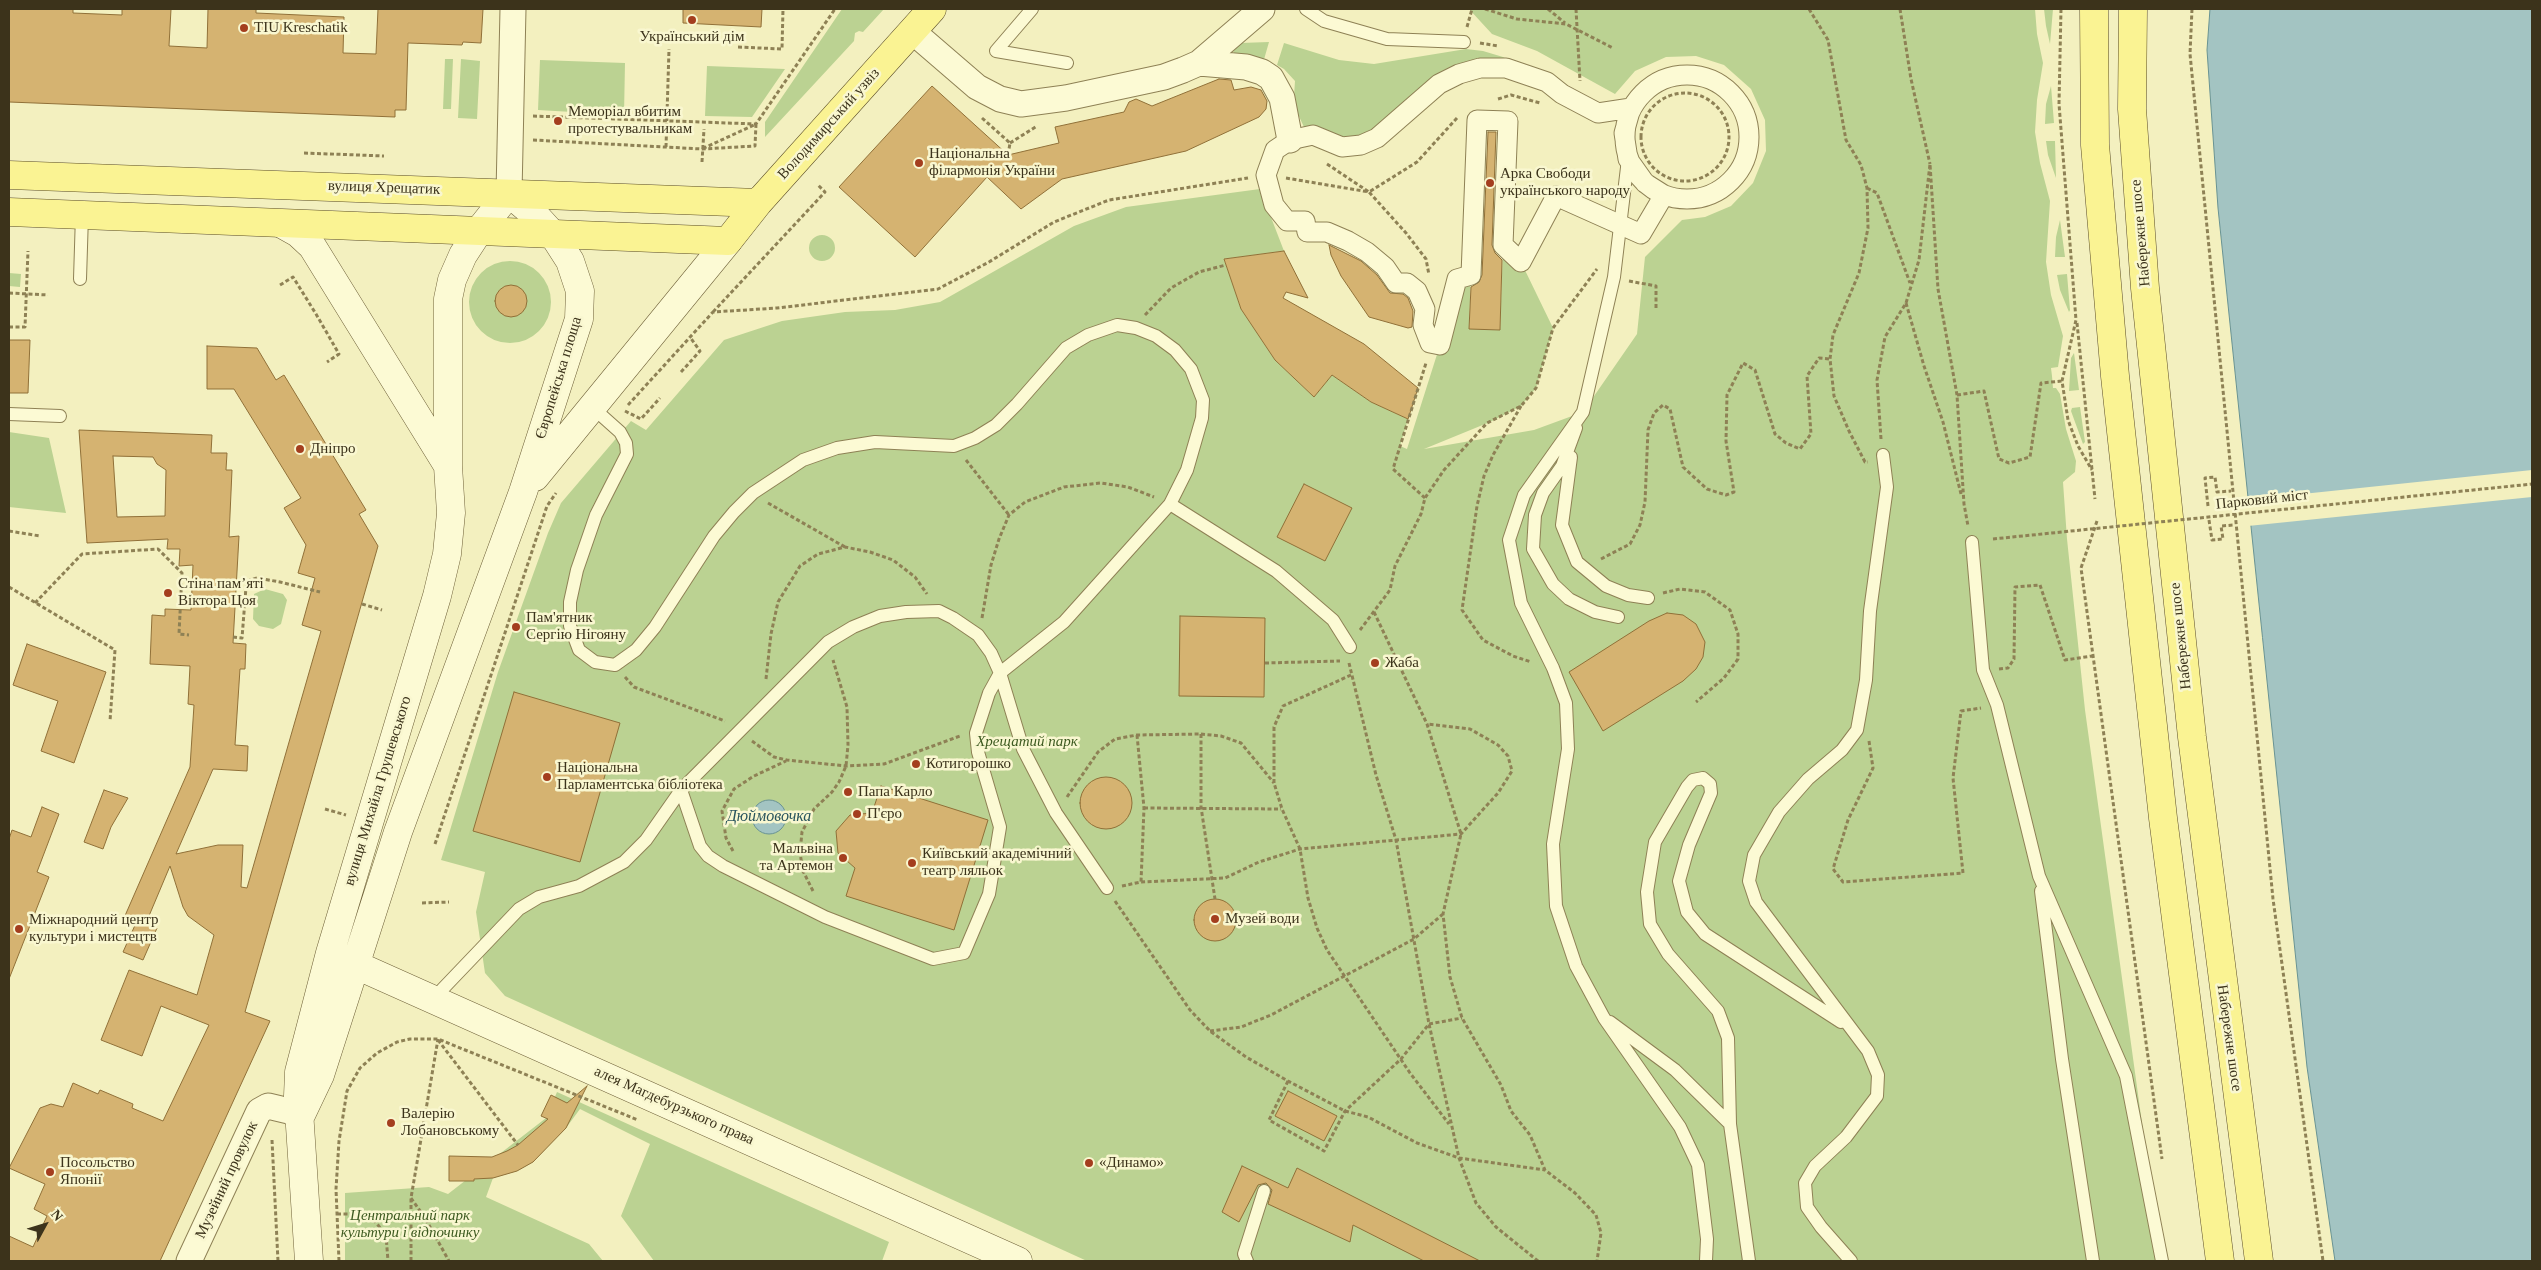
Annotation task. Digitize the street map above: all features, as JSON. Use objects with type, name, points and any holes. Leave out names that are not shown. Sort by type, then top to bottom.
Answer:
[{"type":"main road","name":"Володимирський узвіз","points":[[728,241],[758,203],[932,9]]},
{"type":"main road","points":[[2094,9],[2095,145],[2115,376],[2164,828],[2220,1261]]},
{"type":"main road","name":"Набережне шосе","points":[[2133,9],[2132,109],[2145,288],[2192,737],[2259,1261]]},
{"type":"main road","name":"вулиця Хрещатик","points":[[9,175],[758,203]]},
{"type":"main road","points":[[448,466],[448,299],[452,280],[463,255],[478,232],[509,193]]},
{"type":"main road","name":"Європейська площа","points":[[509,193],[533,213],[554,236],[570,261],[580,291],[581,305],[579,319],[523,492]]},
{"type":"main road","points":[[9,212],[554,236],[728,241]]},
{"type":"main road","points":[[282,224],[298,233],[312,246],[448,466]]},
{"type":"main road","name":"Європейська площа","points":[[523,492],[602,415],[728,241]]},
{"type":"main road","name":"вулиця Михайла Грушевського","points":[[309,1261],[300,1117],[300,1072],[330,953],[447,554],[451,513],[448,466]]},
{"type":"main road","name":"вулиця Михайла Грушевського","points":[[300,1117],[320,1075],[398,832],[523,492]]},
{"type":"main road","name":"алея Магдебурзького права","points":[[330,953],[1018,1261]]},
{"type":"street","points":[[509,193],[514,9]]},
{"type":"street","points":[[912,31],[976,87],[1000,99],[1021,104],[1066,98],[1164,77],[1198,63],[1262,9]]},
{"type":"street","points":[[1198,63],[1246,67],[1262,72],[1270,78],[1282,98],[1290,140]]},
{"type":"street","points":[[1480,68],[1506,68],[1547,82],[1562,94],[1598,113],[1631,108],[1626,146],[1645,184],[1664,195],[1641,234],[1556,196],[1521,262],[1503,245],[1508,122],[1477,120],[1471,275],[1457,278],[1440,345],[1430,343],[1423,325],[1425,309],[1417,291],[1407,283],[1396,283],[1385,267],[1367,252],[1327,232],[1307,232],[1305,221],[1287,221],[1274,205],[1266,175],[1275,150],[1290,140],[1313,135],[1342,146],[1361,145],[1377,138],[1438,84],[1459,74],[1480,68]]},
{"type":"street","points":[[1680,75],[1700,76],[1719,83],[1735,97],[1745,114],[1749,135],[1746,155],[1737,174],[1723,188],[1704,197],[1684,199],[1654,190],[1645,183],[1626,146],[1631,108],[1643,92],[1660,80],[1680,75]]},
{"type":"street","name":"Музейний провулок","points":[[189,1261],[259,1111],[268,1106],[289,1111],[300,1117]]},
{"type":"lane","points":[[1032,9],[996,51],[1067,63]]},
{"type":"lane","points":[[1306,9],[1324,21],[1387,39],[1464,42]]},
{"type":"lane","points":[[1626,146],[1620,225],[1613,278],[1583,412],[1572,432],[1524,495],[1509,540],[1522,603],[1553,668],[1566,703],[1568,749],[1553,844],[1556,906],[1576,966],[1604,1018],[1680,1127],[1698,1165],[1707,1239],[1706,1261]]},
{"type":"lane","points":[[80,279],[82,215]]},
{"type":"lane","points":[[602,415],[620,432],[626,443],[627,454],[596,515],[577,570],[570,602],[570,626],[579,650],[595,662],[615,665],[636,650],[655,628],[714,536],[734,512],[753,493],[803,460],[837,448],[875,442],[954,446],[975,438],[996,425],[1066,348],[1088,335],[1117,326],[1136,328],[1156,336],[1175,350],[1191,369],[1203,400],[1202,418],[1187,470],[1170,504],[1064,622],[1000,673],[986,700],[976,733],[978,752],[1000,827],[989,894],[964,953],[933,959],[825,917],[722,866],[708,856],[700,846],[681,790]]},
{"type":"lane","points":[[9,414],[60,416]]},
{"type":"lane","points":[[1572,432],[1562,525],[1577,562],[1606,586],[1628,595],[1648,598]]},
{"type":"lane","points":[[1572,432],[1562,466],[1543,493],[1535,515],[1533,549],[1554,584],[1569,599],[1595,612],[1618,617]]},
{"type":"lane","points":[[1852,1261],[1821,1227],[1807,1207],[1805,1183],[1815,1166],[1846,1137],[1877,1096],[1878,1075],[1868,1051],[1848,1027],[1756,902],[1749,881],[1754,855],[1779,812],[1808,779],[1842,750],[1857,730],[1866,680],[1870,611],[1887,487],[1883,455]]},
{"type":"lane","points":[[1170,504],[1276,571],[1333,620],[1350,647]]},
{"type":"lane","points":[[1972,542],[1984,670],[1997,705],[2039,876],[2065,1078],[2092,1261]]},
{"type":"lane","points":[[434,998],[519,909],[539,897],[578,886],[624,862],[646,840],[681,790],[828,642],[852,627],[880,616],[906,612],[940,612],[954,618],[978,635],[991,653],[1000,673],[1024,749],[1056,813],[1107,888]]},
{"type":"lane","points":[[1749,1261],[1730,1124],[1728,1038],[1718,1011],[1668,954],[1650,924],[1647,892],[1655,842],[1693,780],[1703,778],[1710,784],[1712,793],[1689,845],[1679,881],[1687,912],[1705,934],[1848,1027]]},
{"type":"lane","points":[[2039,876],[2126,1076],[2162,1261]]},
{"type":"lane","points":[[1604,1018],[1637,1040],[1675,1070],[1730,1124]]},
{"type":"lane","points":[[1247,1261],[1244,1254],[1264,1191]]},
{"type":"path","points":[[738,47],[782,49],[783,9]]},
{"type":"path","points":[[702,149],[756,124],[835,9]]},
{"type":"path","points":[[1484,9],[1517,19],[1566,24]]},
{"type":"path","points":[[1548,9],[1566,24],[1613,48]]},
{"type":"path","points":[[1576,9],[1580,81]]},
{"type":"path","points":[[1809,9],[1828,40],[1846,140],[1861,165],[1867,188],[1868,228],[1859,272],[1833,335],[1830,359],[1834,396],[1865,462],[1875,463],[1883,455],[1877,380],[1885,337],[1906,303],[1910,284],[1919,260],[1930,164]]},
{"type":"path","points":[[1900,9],[1910,79],[1930,164],[1938,289],[1956,395],[1964,504]]},
{"type":"path","points":[[2062,9],[2059,104],[2076,320],[2095,499]]},
{"type":"path","points":[[2192,9],[2190,54],[2234,525],[2242,577],[2273,899],[2324,1261]]},
{"type":"path","points":[[666,147],[669,49]]},
{"type":"path","points":[[1678,92],[1693,92],[1707,98],[1718,107],[1726,119],[1730,133],[1728,148],[1723,161],[1713,172],[1700,179],[1686,182],[1671,179],[1658,172],[1648,162],[1642,149],[1640,134],[1644,120],[1651,107],[1663,97],[1678,92]]},
{"type":"path","points":[[1495,100],[1511,95],[1542,104]]},
{"type":"path","points":[[712,312],[777,308],[938,289],[989,262],[1054,222],[1109,200],[1266,175],[1369,192],[1417,162],[1463,111]]},
{"type":"path","points":[[531,116],[756,124]]},
{"type":"path","points":[[530,140],[702,149],[755,146],[756,124]]},
{"type":"path","points":[[702,162],[704,128]]},
{"type":"path","points":[[304,153],[384,156]]},
{"type":"path","points":[[1322,161],[1369,192]]},
{"type":"path","points":[[623,411],[712,312],[825,192],[818,185]]},
{"type":"path","points":[[1867,188],[1877,193],[1910,284]]},
{"type":"path","points":[[9,327],[26,327],[28,251]]},
{"type":"path","points":[[1136,328],[1150,307],[1171,288],[1200,272],[1226,265]]},
{"type":"path","points":[[1553,668],[1514,656],[1484,640],[1462,610],[1477,506],[1484,476],[1493,455],[1521,406],[1536,388],[1553,328],[1599,267]]},
{"type":"path","points":[[280,284],[293,277],[316,314],[340,354],[327,362]]},
{"type":"path","points":[[1613,278],[1656,286],[1656,308]]},
{"type":"path","points":[[9,293],[48,295]]},
{"type":"path","points":[[1906,303],[1924,366],[1943,422],[1972,542]]},
{"type":"path","points":[[2076,320],[2062,382],[2068,420],[2078,446],[2092,470]]},
{"type":"path","points":[[682,372],[700,351],[690,337]]},
{"type":"path","points":[[1618,550],[1630,544],[1640,525],[1645,502],[1648,430],[1654,413],[1663,405],[1670,409],[1683,467],[1706,489],[1726,495],[1734,492],[1726,441],[1727,395],[1743,363],[1755,370],[1775,434],[1786,443],[1800,449],[1811,434],[1807,376],[1820,358],[1830,359]]},
{"type":"path","points":[[1424,367],[1393,469],[1425,498]]},
{"type":"path","points":[[1956,395],[1984,390],[1999,459],[2009,463],[2030,457],[2041,384],[2062,382]]},
{"type":"path","points":[[602,415],[623,411],[641,419],[660,398]]},
{"type":"path","points":[[1350,647],[1390,590],[1395,566],[1421,514],[1425,498],[1444,470],[1487,423],[1521,406]]},
{"type":"path","points":[[954,446],[1009,515]]},
{"type":"path","points":[[2208,506],[2205,478],[2215,477],[2217,492],[2231,491]]},
{"type":"path","points":[[978,635],[987,598],[991,565],[999,539],[1009,515],[1025,502],[1064,487],[1101,483],[1128,487],[1170,504]]},
{"type":"path","name":"Парковий міст","points":[[1993,539],[2532,484]]},
{"type":"path","points":[[435,844],[547,506],[561,486]]},
{"type":"path","points":[[780,511],[845,547],[870,552],[893,560],[915,577],[940,612]]},
{"type":"path","points":[[2209,520],[2212,540],[2223,539],[2221,526],[2234,525]]},
{"type":"path","points":[[2097,521],[2081,568],[2162,1164]]},
{"type":"path","points":[[9,532],[40,536]]},
{"type":"path","points":[[759,712],[778,602],[788,582],[800,566],[818,554],[845,547]]},
{"type":"path","points":[[35,603],[82,554],[158,549],[182,573],[179,634],[189,635]]},
{"type":"path","points":[[233,637],[242,638],[246,587],[250,580],[257,578],[320,592]]},
{"type":"path","points":[[2008,668],[2014,659],[2015,587],[2040,584],[2065,660],[2092,656]]},
{"type":"path","points":[[9,587],[116,650],[110,720]]},
{"type":"path","points":[[1648,598],[1680,589],[1705,592],[1730,610],[1738,634],[1738,659],[1724,678],[1696,702]]},
{"type":"path","points":[[362,604],[382,610]]},
{"type":"path","points":[[1374,612],[1426,724],[1461,834],[1444,914],[1450,977],[1462,1018],[1501,1085],[1511,1110],[1530,1135],[1545,1170]]},
{"type":"path","points":[[825,917],[803,871],[800,853],[802,832],[814,809],[832,792],[846,766],[848,714],[828,642]]},
{"type":"path","points":[[1265,663],[1348,660],[1376,775],[1396,840],[1429,1024],[1450,1126],[1459,1158],[1476,1203],[1496,1227],[1538,1261]]},
{"type":"path","points":[[615,665],[634,687],[725,720],[738,732],[774,757],[787,760],[846,766],[884,764],[949,738],[976,733]]},
{"type":"path","points":[[1351,675],[1284,706],[1277,716],[1274,727],[1274,783],[1282,809],[1300,850],[1308,898],[1317,928],[1344,978],[1450,1126]]},
{"type":"path","points":[[1869,739],[1873,768],[1848,820],[1833,869],[1843,882],[1963,873],[1954,778],[1961,711],[1997,705]]},
{"type":"path","points":[[1426,724],[1470,729],[1498,745],[1508,756],[1512,771],[1481,814],[1461,834],[1300,850],[1259,862],[1225,878],[1141,882],[1107,888],[1190,1010],[1210,1031],[1288,1082],[1345,1111],[1368,1117],[1417,1143],[1459,1158],[1545,1170],[1575,1192],[1596,1215],[1601,1233],[1597,1261]]},
{"type":"path","points":[[1056,813],[1106,743],[1115,738],[1137,735],[1201,734],[1221,736],[1241,743],[1274,783]]},
{"type":"path","points":[[1201,734],[1201,807],[1210,880],[1215,899]]},
{"type":"path","points":[[1137,735],[1144,808],[1141,882]]},
{"type":"path","points":[[739,857],[726,838],[722,811],[734,789],[754,776],[787,760]]},
{"type":"path","points":[[325,808],[351,817]]},
{"type":"path","points":[[1144,808],[1282,809]]},
{"type":"path","points":[[805,887],[813,891]]},
{"type":"path","points":[[422,903],[449,902]]},
{"type":"path","points":[[1210,1031],[1241,1027],[1271,1015],[1344,978],[1414,939],[1444,914]]},
{"type":"path","points":[[1288,1082],[1269,1120],[1324,1151],[1345,1111],[1401,1059],[1429,1024],[1462,1018]]},
{"type":"path","points":[[339,1261],[337,1214],[339,1141],[348,1091],[360,1068],[377,1053],[397,1042],[410,1039],[438,1039],[645,1123]]},
{"type":"path","points":[[438,1039],[518,1145]]},
{"type":"path","points":[[412,1261],[411,1198],[438,1039]]},
{"type":"path","points":[[252,1126],[268,1133],[272,1139],[278,1261]]},
{"type":"path","points":[[411,1198],[425,1218],[449,1261]]},
{"type":"path","points":[[337,1214],[369,1214],[386,1235],[388,1261]]},
{"type":"green space","points":[[842,9],[884,9],[863,32],[855,33],[854,41],[765,137],[765,122]]},
{"type":"green space","name":"Хрещатий парк","points":[[1469,9],[2035,9],[2037,34],[2043,63],[2037,100],[2035,132],[2040,163],[2050,201],[2046,262],[2051,295],[2063,336],[2058,367],[2051,368],[2053,388],[2056,388],[2060,394],[2066,429],[2076,461],[2075,472],[2063,482],[2067,539],[2085,710],[2161,1261],[1087,1261],[505,996],[485,973],[476,912],[485,872],[441,860],[498,672],[548,533],[561,503],[631,421],[646,430],[724,340],[782,321],[845,312],[895,310],[940,302],[1074,226],[1126,207],[1260,189],[1284,251],[1224,259],[1241,309],[1275,360],[1314,397],[1332,375],[1371,402],[1408,419],[1400,446],[1407,449],[1440,345],[1457,279],[1471,275],[1469,328],[1500,330],[1503,245],[1521,262],[1553,328],[1536,388],[1521,406],[1490,422],[1424,449],[1534,430],[1583,412],[1637,334],[1645,257],[1682,220],[1705,217],[1731,206],[1753,183],[1766,151],[1765,120],[1751,89],[1724,65],[1696,56],[1666,57],[1635,71],[1615,94],[1537,51],[1492,34]]},
{"type":"green space","points":[[2044,9],[2053,9],[2050,44],[2046,26]]},
{"type":"green space","points":[[1269,42],[1263,63],[1235,54],[1232,50],[1240,43]]},
{"type":"green space","points":[[1284,43],[1339,60],[1374,64],[1466,49],[1483,51],[1503,57],[1526,69],[1480,68],[1361,145],[1313,135],[1304,127],[1296,110],[1294,96],[1295,81],[1284,69],[1277,65]]},
{"type":"green space","points":[[445,59],[453,59],[451,109],[443,109]]},
{"type":"green space","points":[[461,59],[480,61],[477,119],[458,118]]},
{"type":"green space","points":[[540,60],[625,63],[624,115],[538,110]]},
{"type":"green space","points":[[707,66],[785,69],[752,117],[705,116]]},
{"type":"green space","points":[[2051,86],[2054,123],[2045,124],[2046,104]]},
{"type":"green space","points":[[2046,141],[2055,141],[2056,178],[2048,155]]},
{"type":"green space","points":[[2060,220],[2065,257],[2055,257],[2056,237]]},
{"type":"green space","points":[[822,235],[831,239],[835,248],[831,257],[822,261],[813,257],[809,248],[813,239]]},
{"type":"green space","points":[[502,261],[518,261],[533,268],[544,279],[551,294],[548,318],[539,331],[518,343],[502,343],[487,336],[476,325],[469,310],[469,294],[476,279],[487,268]]},
{"type":"green space","points":[[9,273],[21,274],[20,287],[9,286]]},
{"type":"green space","points":[[2067,274],[2069,312],[2060,290],[2057,275]]},
{"type":"green space","points":[[2074,353],[2079,390],[2069,391],[2071,358]]},
{"type":"green space","points":[[2080,407],[2085,442],[2083,444],[2071,411],[2072,408]]},
{"type":"green space","points":[[9,432],[49,438],[66,513],[9,507]]},
{"type":"green space","points":[[265,589],[283,594],[287,600],[281,624],[273,629],[259,626],[253,619],[254,594]]},
{"type":"green space","name":"Центральний парк культури і відпочинку","points":[[557,1092],[889,1242],[882,1261],[654,1261],[621,1216],[650,1144],[580,1109],[566,1128],[533,1162],[517,1171],[493,1178],[486,1197],[589,1244],[603,1261],[345,1261],[345,1193],[429,1187],[448,1194],[546,1118]]},
{"type":"water","points":[[2210,9],[2532,9],[2532,1261],[2335,1261],[2307,1067],[2218,208],[2207,50]]},
{"type":"water","name":"Дюймовочка","points":[[769,800],[781,805],[786,817],[781,829],[769,834],[757,829],[752,817],[757,805]]},
{"type":"pier","points":[[2532,470],[2532,497],[2248,526],[2245,500]]},
{"type":"building","points":[[9,9],[73,9],[73,13],[122,15],[122,9],[171,9],[169,46],[207,48],[208,9],[256,9],[256,13],[344,17],[343,53],[376,54],[378,9],[483,9],[481,43],[463,42],[462,45],[408,43],[406,110],[395,110],[395,117],[9,102]]},
{"type":"building","points":[[683,9],[762,9],[761,27],[683,23]]},
{"type":"building","points":[[1219,79],[1231,80],[1234,90],[1251,87],[1261,90],[1267,101],[1266,109],[1259,117],[1186,151],[1062,179],[1021,209],[987,177],[915,257],[839,187],[932,86],[1008,155],[1059,143],[1055,127],[1124,112],[1129,102],[1136,99],[1152,106]]},
{"type":"building","points":[[1488,132],[1496,132],[1492,245],[1495,253],[1502,260],[1500,330],[1469,329],[1471,287],[1479,282],[1482,275]]},
{"type":"building","points":[[1329,245],[1361,261],[1377,275],[1390,293],[1403,294],[1408,298],[1413,311],[1412,327],[1408,328],[1369,317],[1341,276],[1331,255]]},
{"type":"building","points":[[1284,251],[1308,298],[1286,292],[1283,298],[1364,344],[1418,388],[1408,419],[1371,402],[1332,375],[1314,397],[1275,360],[1241,309],[1224,259]]},
{"type":"building","points":[[511,285],[517,286],[522,290],[526,295],[526,307],[522,312],[517,316],[511,317],[505,316],[500,312],[496,307],[495,301],[496,295],[500,290],[505,286]]},
{"type":"building","points":[[9,340],[30,340],[28,393],[9,393]]},
{"type":"building","points":[[207,346],[257,348],[276,380],[284,375],[366,510],[359,514],[378,546],[245,1012],[270,1021],[160,1261],[9,1261],[9,1236],[33,1247],[47,1216],[34,1209],[45,1184],[9,1168],[40,1108],[51,1104],[63,1107],[73,1083],[98,1094],[100,1090],[133,1104],[132,1108],[163,1121],[209,1025],[161,1006],[142,1056],[101,1040],[129,970],[197,995],[214,935],[188,916],[183,907],[170,866],[146,923],[157,928],[143,960],[123,952],[136,923],[124,918],[190,767],[194,705],[188,704],[190,666],[150,664],[152,615],[165,616],[165,609],[191,610],[193,565],[179,566],[180,549],[167,549],[168,539],[87,543],[79,430],[212,435],[211,453],[227,453],[226,470],[232,470],[229,537],[239,536],[233,643],[246,644],[245,669],[240,669],[235,745],[248,746],[247,771],[213,769],[176,854],[218,845],[243,845],[241,887],[247,888],[321,631],[302,625],[315,578],[298,573],[306,545],[284,508],[301,498],[234,389],[207,389]],"holes":[[[113,456],[153,457],[157,464],[166,470],[165,516],[117,517]]]},
{"type":"building","points":[[1304,484],[1352,508],[1325,561],[1277,537]]},
{"type":"building","points":[[1667,613],[1683,615],[1696,624],[1705,642],[1703,657],[1696,669],[1683,681],[1603,731],[1569,672],[1649,621]]},
{"type":"building","points":[[1180,616],[1265,618],[1264,697],[1179,696]]},
{"type":"building","points":[[27,644],[106,672],[74,763],[41,751],[58,701],[13,685]]},
{"type":"building","name":"Національна Парламентська бібліотека","points":[[514,692],[620,723],[580,862],[473,831]]},
{"type":"building","points":[[1106,777],[1116,779],[1124,785],[1130,793],[1132,803],[1130,813],[1124,821],[1116,827],[1106,829],[1096,827],[1088,821],[1082,813],[1080,803],[1082,793],[1088,785],[1096,779]]},
{"type":"building","name":"Київський академічний театр ляльок","points":[[881,786],[988,820],[954,930],[846,896],[855,868],[838,853],[836,831],[850,815],[872,813]]},
{"type":"building","points":[[104,790],[128,798],[111,827],[103,849],[84,842]]},
{"type":"building","name":"Міжнародний центр культури і мистецтв","points":[[42,807],[59,814],[37,872],[49,877],[9,979],[9,839],[12,830],[31,837]]},
{"type":"building","name":"Музей води","points":[[1215,899],[1230,905],[1236,920],[1230,935],[1215,941],[1200,935],[1194,920],[1200,905]]},
{"type":"building","points":[[587,1086],[566,1128],[533,1162],[517,1171],[493,1178],[474,1179],[474,1181],[449,1181],[449,1156],[492,1157],[507,1151],[518,1145],[548,1119],[541,1116],[551,1095],[567,1103]]},
{"type":"building","points":[[1288,1091],[1337,1116],[1324,1141],[1275,1116]]},
{"type":"building","points":[[1242,1166],[1288,1188],[1297,1168],[1480,1261],[1424,1261],[1353,1225],[1350,1242],[1268,1204],[1272,1190],[1266,1183],[1258,1185],[1239,1222],[1222,1212]]},
{"type":"place","name":"Український дім","points":[[692,20]]},
{"type":"place","name":"TIU Kreschatik","points":[[244,28]]},
{"type":"place","name":"Меморіал вбитим протестувальникам","points":[[558,121]]},
{"type":"place","name":"Національна філармонія України","points":[[919,163]]},
{"type":"place","name":"Арка Свободи українського народу","points":[[1490,183]]},
{"type":"place","name":"Дніпро","points":[[300,449]]},
{"type":"place","name":"Стіна пам’яті Віктора Цоя","points":[[168,593]]},
{"type":"place","name":"Пам'ятник Сергію Нігояну","points":[[516,627]]},
{"type":"place","name":"Жаба","points":[[1375,663]]},
{"type":"place","name":"Котигорошко","points":[[916,764]]},
{"type":"place","name":"Національна Парламентська бібліотека","points":[[547,777]]},
{"type":"place","name":"Папа Карло","points":[[848,792]]},
{"type":"place","name":"П'єро","points":[[857,814]]},
{"type":"place","name":"Мальвіна та Артемон","points":[[843,858]]},
{"type":"place","name":"Київський академічний театр ляльок","points":[[912,863]]},
{"type":"place","name":"Музей води","points":[[1215,919]]},
{"type":"place","name":"Міжнародний центр культури і мистецтв","points":[[19,929]]},
{"type":"place","name":"Валерію Лобановському","points":[[391,1123]]},
{"type":"place","name":"«Динамо»","points":[[1089,1163]]},
{"type":"place","name":"Посольство Японії","points":[[50,1172]]}]
